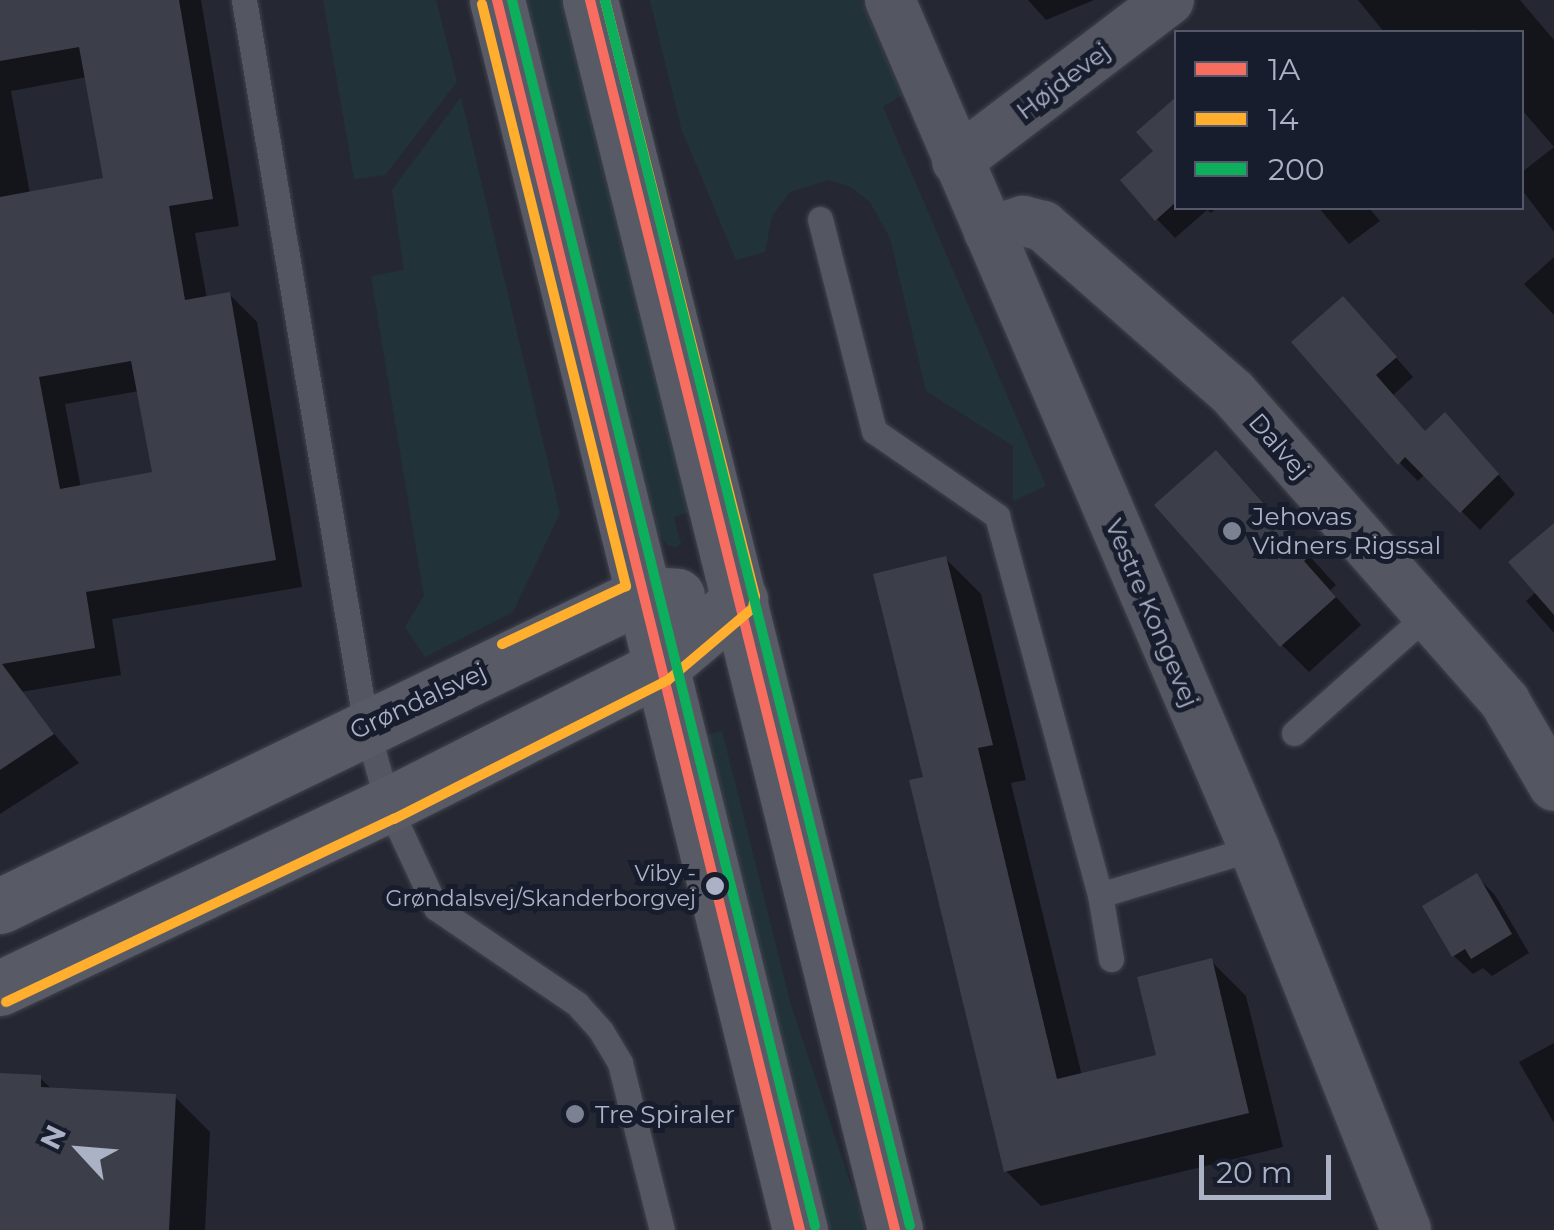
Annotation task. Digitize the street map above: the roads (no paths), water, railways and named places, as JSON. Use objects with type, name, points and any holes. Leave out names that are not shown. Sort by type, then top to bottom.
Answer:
[{"type":"main road","points":[[497,0],[800,1230]]},
{"type":"main road","points":[[590,0],[895,1230]]},
{"type":"main road","name":"Grøndalsvej","points":[[0,906],[644,594],[740,600]]},
{"type":"main road","points":[[0,988],[388,805],[661,667],[740,600]]},
{"type":"street","name":"Vestre Kongevej","points":[[890,0],[1254,848],[1406,1230]]},
{"type":"street","name":"Højdevej","points":[[957,161],[1169,0]]},
{"type":"street","name":"Dalvej","points":[[989,232],[1023,221],[1043,226],[1233,393],[1505,702],[1554,786]]},
{"type":"lane","points":[[244,0],[366,726],[388,805],[436,908],[577,1004],[601,1030],[620,1063],[662,1230]]},
{"type":"lane","points":[[820,220],[874,431],[997,516],[1100,894],[1111,959]]},
{"type":"lane","points":[[1294,734],[1428,614]]},
{"type":"lane","points":[[1100,894],[1254,848]]},
{"type":"place","name":"Jehovas Vidners Rigssal","points":[[1232,531]]},
{"type":"place","name":"Viby - Grøndalsvej/Skanderborgvej","points":[[715,886]]},
{"type":"place","name":"Tre Spiraler","points":[[575,1114]]}]
